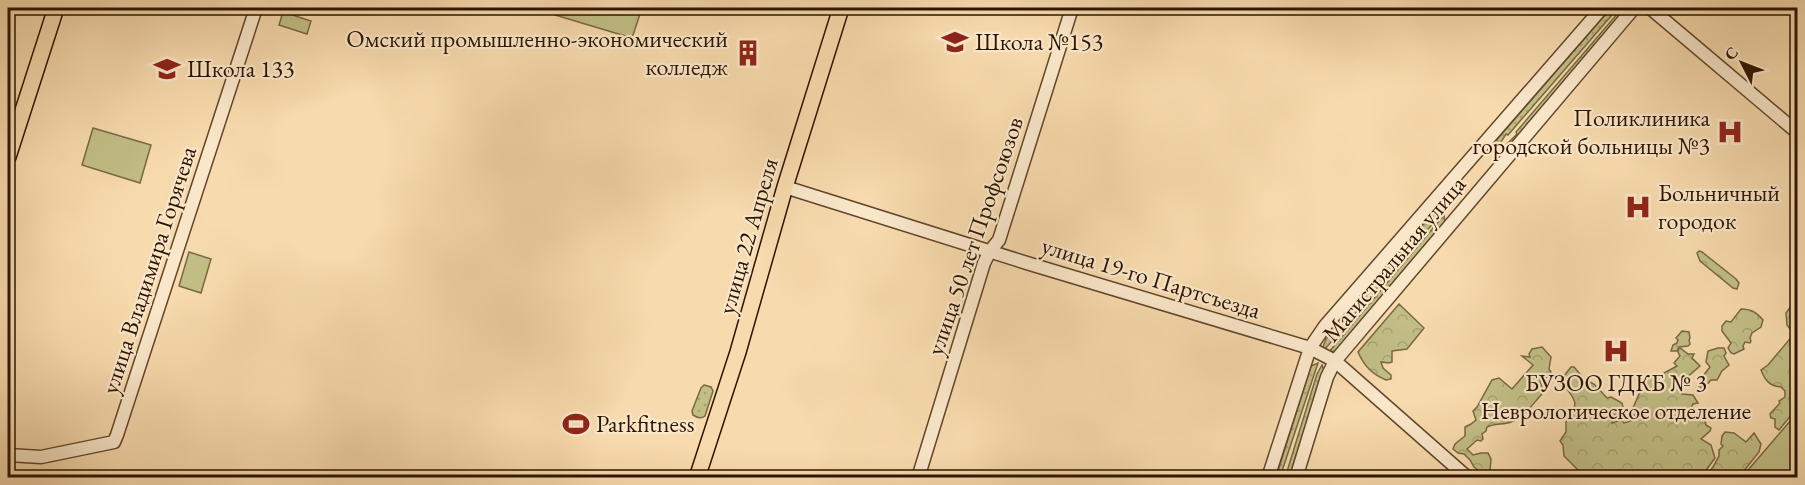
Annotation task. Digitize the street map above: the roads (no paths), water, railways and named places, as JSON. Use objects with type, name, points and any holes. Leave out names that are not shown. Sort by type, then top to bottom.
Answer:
[{"type":"main road","points":[[8,157],[56,8]]},
{"type":"main road","name":"улица 22 Апреля","points":[[697,477],[741,343],[784,187],[841,8]]},
{"type":"street","name":"улица Владимира Горячева","points":[[8,455],[41,457],[114,442],[256,8]]},
{"type":"street","name":"улица 50 лет Профсоюзов","points":[[918,477],[984,263],[999,240],[1072,8]]},
{"type":"street","name":"Магистральная улица","points":[[1268,477],[1310,348],[1325,326],[1602,8]]},
{"type":"street","name":"Магистральная улица","points":[[1296,477],[1327,377],[1335,361],[1634,8]]},
{"type":"street","points":[[1650,8],[1797,133]]},
{"type":"street","name":"улица 19-го Партсъезда","points":[[784,187],[1310,348],[1335,361],[1468,477]]},
{"type":"place","name":"Школа №153","points":[[955,42]]},
{"type":"place","name":"Омский промышленно-экономический колледж","points":[[748,53]]},
{"type":"place","name":"Школа 133","points":[[167,69]]},
{"type":"place","name":"Поликлиника городской больницы №3","points":[[1730,132]]},
{"type":"place","name":"Больничный городок","points":[[1638,207]]},
{"type":"place","name":"БУЗОО ГДКБ № 3 Неврологическое отделение","points":[[1616,351]]},
{"type":"place","name":"Parkfitness","points":[[576,424]]}]
